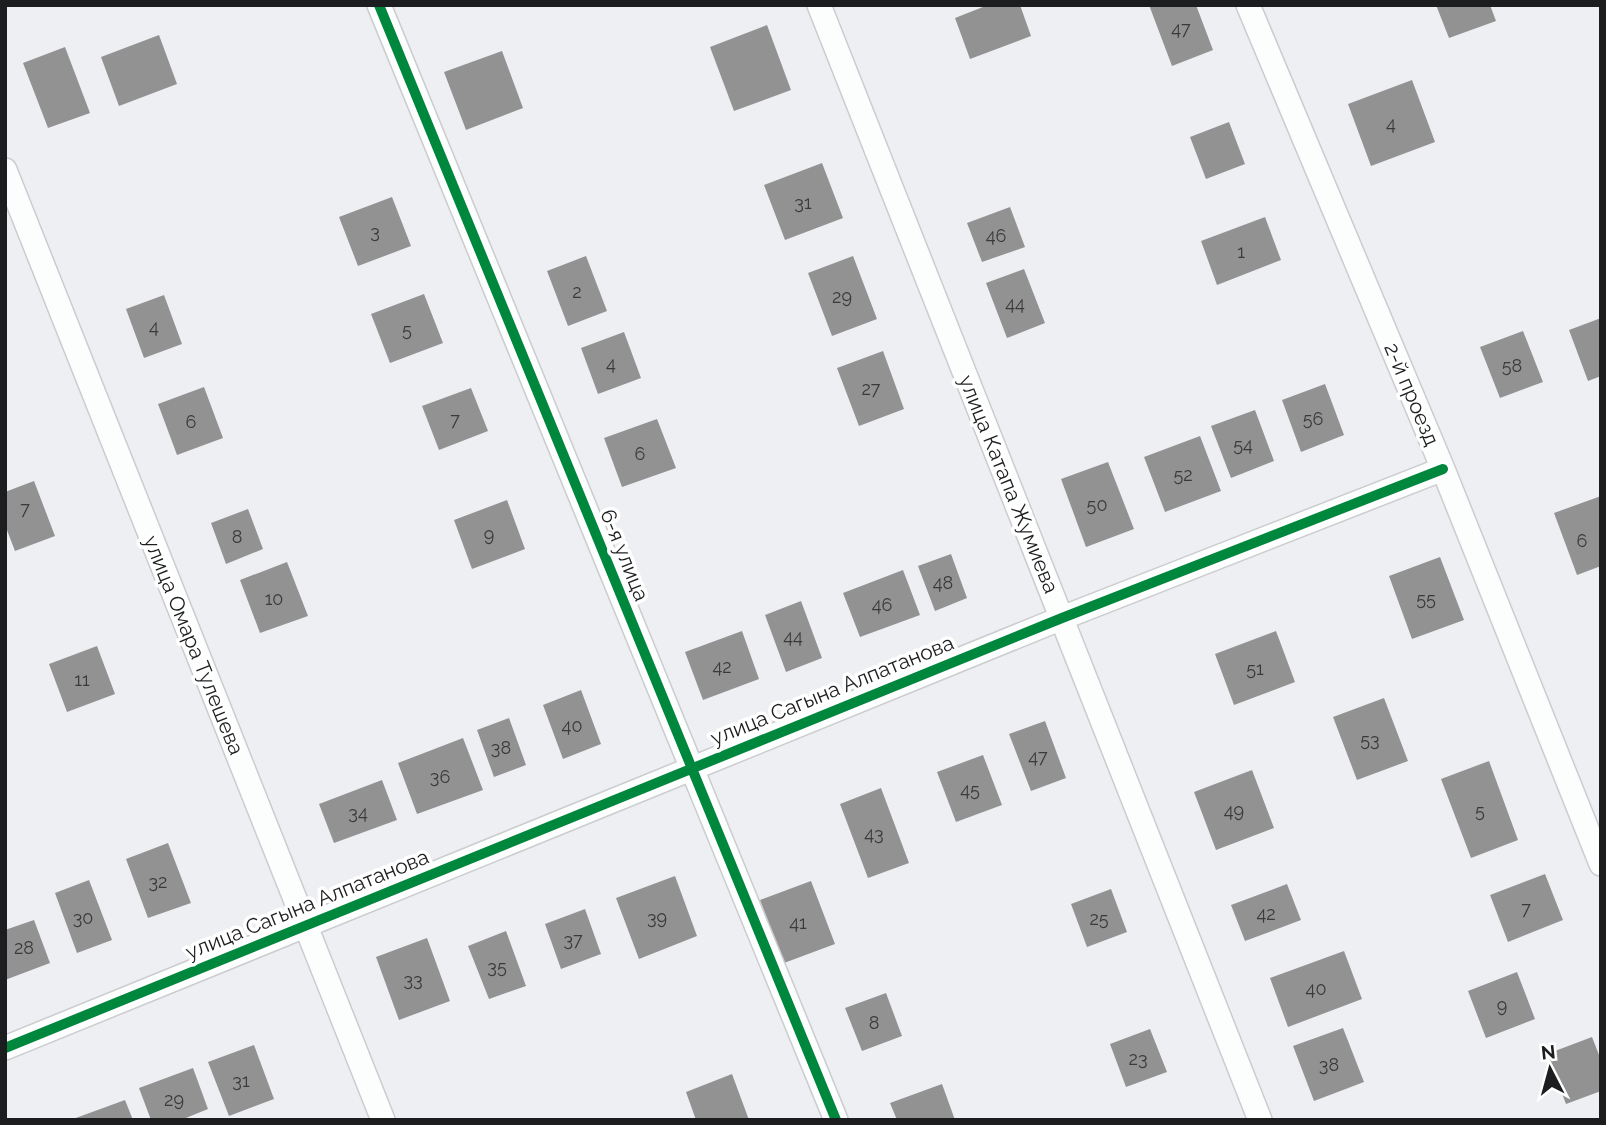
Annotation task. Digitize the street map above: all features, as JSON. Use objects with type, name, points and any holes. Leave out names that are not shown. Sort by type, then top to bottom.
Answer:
[{"type":"street","name":"6-я улица","points":[[379,5],[836,1120]]},
{"type":"street","name":"улица Катапа Жумиева","points":[[819,5],[1260,1120]]},
{"type":"street","name":"2-й проезд","points":[[1248,5],[1443,469],[1601,864]]},
{"type":"street","name":"улица Омара Тулешева","points":[[5,170],[383,1120]]},
{"type":"street","name":"улица Сагына Алпатанова","points":[[5,1048],[1062,618],[1443,469]]},
{"type":"building","points":[[988,5],[1020,5],[1031,36],[970,59],[955,18]]},
{"type":"building","points":[[1149,5],[1196,5],[1213,50],[1172,66]]},
{"type":"building","points":[[1436,5],[1490,5],[1496,21],[1449,38]]},
{"type":"building","points":[[767,25],[791,90],[734,111],[710,47]]},
{"type":"building","points":[[159,35],[177,84],[119,106],[101,57]]},
{"type":"building","points":[[65,47],[90,113],[48,128],[23,63]]},
{"type":"building","points":[[502,51],[523,108],[466,130],[444,72]]},
{"type":"building","points":[[1412,80],[1435,142],[1371,166],[1348,104]]},
{"type":"building","points":[[1229,122],[1245,164],[1206,179],[1190,137]]},
{"type":"building","points":[[822,163],[843,218],[785,240],[764,185]]},
{"type":"building","points":[[392,197],[411,246],[358,266],[339,217]]},
{"type":"building","points":[[1010,207],[1025,247],[982,262],[967,223]]},
{"type":"building","points":[[1265,217],[1281,260],[1217,285],[1201,241]]},
{"type":"building","points":[[586,256],[607,311],[568,326],[547,271]]},
{"type":"building","points":[[853,256],[877,319],[832,336],[808,273]]},
{"type":"building","points":[[1024,269],[1045,323],[1007,338],[986,283]]},
{"type":"building","points":[[424,294],[443,343],[390,363],[371,314]]},
{"type":"building","points":[[164,295],[182,344],[144,358],[126,309]]},
{"type":"building","points":[[1601,318],[1601,376],[1588,381],[1569,330]]},
{"type":"building","points":[[1523,331],[1543,382],[1500,398],[1480,347]]},
{"type":"building","points":[[624,332],[641,378],[598,394],[581,348]]},
{"type":"building","points":[[883,351],[904,409],[859,426],[837,368]]},
{"type":"building","points":[[1325,384],[1344,435],[1301,452],[1282,400]]},
{"type":"building","points":[[204,387],[223,438],[177,455],[158,404]]},
{"type":"building","points":[[471,388],[488,431],[439,450],[422,406]]},
{"type":"building","points":[[1255,410],[1274,461],[1231,478],[1211,426]]},
{"type":"building","points":[[657,419],[676,468],[622,487],[604,438]]},
{"type":"building","points":[[1200,436],[1221,491],[1165,512],[1144,457]]},
{"type":"building","points":[[1108,462],[1134,529],[1086,547],[1061,479]]},
{"type":"building","points":[[34,481],[55,536],[15,551],[5,525],[5,492]]},
{"type":"building","points":[[1601,496],[1601,566],[1577,575],[1554,513]]},
{"type":"building","points":[[507,500],[525,549],[472,569],[454,520]]},
{"type":"building","points":[[248,509],[263,549],[226,564],[211,523]]},
{"type":"building","points":[[951,554],[967,598],[935,611],[918,566]]},
{"type":"building","points":[[1440,557],[1464,620],[1412,639],[1389,576]]},
{"type":"building","points":[[287,562],[308,616],[260,633],[240,580]]},
{"type":"building","points":[[903,570],[920,615],[860,637],[843,593]]},
{"type":"building","points":[[801,601],[822,658],[786,672],[765,615]]},
{"type":"building","points":[[742,631],[759,679],[703,700],[685,652]]},
{"type":"building","points":[[1276,631],[1295,682],[1234,705],[1215,654]]},
{"type":"building","points":[[97,646],[115,694],[67,712],[49,664]]},
{"type":"building","points":[[581,690],[601,744],[563,759],[543,705]]},
{"type":"building","points":[[1384,698],[1408,761],[1357,780],[1333,717]]},
{"type":"building","points":[[509,718],[526,765],[494,777],[477,730]]},
{"type":"building","points":[[1045,721],[1066,778],[1031,791],[1009,734]]},
{"type":"building","points":[[463,738],[483,790],[417,814],[398,763]]},
{"type":"building","points":[[983,755],[1002,805],[956,822],[937,772]]},
{"type":"building","points":[[1489,761],[1518,840],[1471,858],[1441,779]]},
{"type":"building","points":[[1252,770],[1274,828],[1216,850],[1194,792]]},
{"type":"building","points":[[382,780],[397,820],[334,843],[319,804]]},
{"type":"building","points":[[881,788],[909,863],[868,878],[840,804]]},
{"type":"building","points":[[168,843],[191,903],[148,918],[126,859]]},
{"type":"building","points":[[1545,874],[1563,920],[1508,942],[1490,895]]},
{"type":"building","points":[[675,876],[697,936],[639,959],[616,898]]},
{"type":"building","points":[[89,880],[112,940],[77,953],[55,893]]},
{"type":"building","points":[[811,881],[835,944],[784,963],[760,900]]},
{"type":"building","points":[[1287,884],[1301,920],[1245,941],[1231,905]]},
{"type":"building","points":[[1111,889],[1127,932],[1087,947],[1071,904]]},
{"type":"building","points":[[585,909],[601,954],[561,969],[545,924]]},
{"type":"building","points":[[34,920],[50,963],[5,980],[5,930]]},
{"type":"building","points":[[506,931],[526,986],[489,999],[468,946]]},
{"type":"building","points":[[427,938],[450,1001],[399,1020],[376,957]]},
{"type":"building","points":[[1344,951],[1362,999],[1288,1027],[1270,978]]},
{"type":"building","points":[[1517,972],[1535,1019],[1486,1038],[1468,991]]},
{"type":"building","points":[[886,993],[902,1036],[862,1051],[845,1008]]},
{"type":"building","points":[[1343,1028],[1364,1082],[1314,1101],[1293,1046]]},
{"type":"building","points":[[1150,1029],[1167,1072],[1126,1087],[1110,1044]]},
{"type":"building","points":[[1592,1037],[1601,1060],[1601,1091],[1566,1104],[1547,1054]]},
{"type":"building","points":[[254,1045],[274,1099],[229,1116],[208,1062]]},
{"type":"building","points":[[193,1068],[208,1109],[181,1120],[151,1120],[139,1088]]},
{"type":"building","points":[[732,1074],[749,1120],[696,1120],[686,1092]]},
{"type":"building","points":[[942,1084],[955,1120],[897,1120],[890,1103]]},
{"type":"building","points":[[125,1100],[133,1120],[73,1120],[73,1119]]},
{"type":"cycle path","points":[[379,5],[836,1120]]},
{"type":"cycle path","points":[[5,1048],[1062,618],[1443,469]]}]
